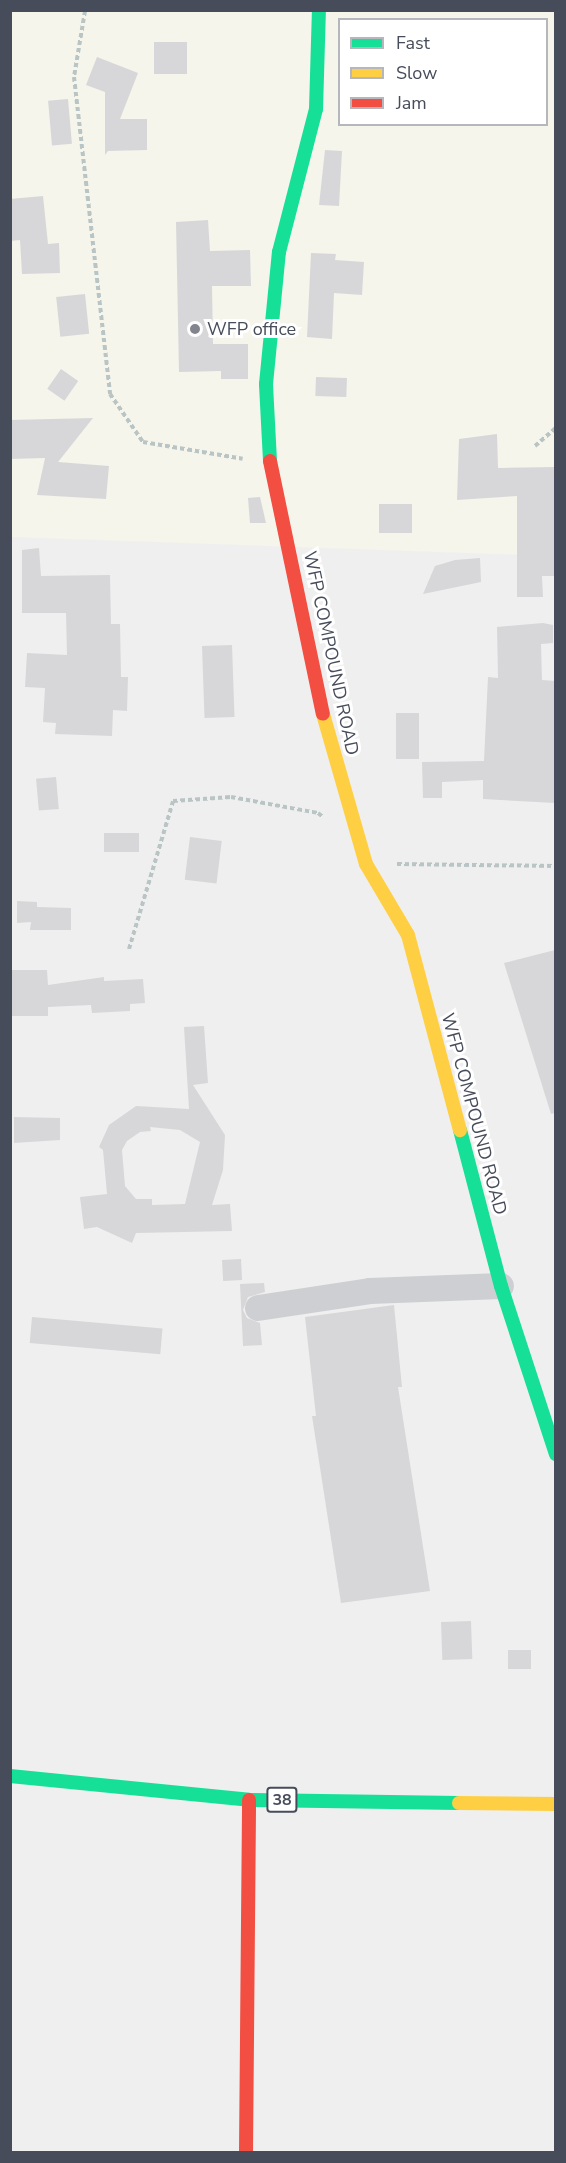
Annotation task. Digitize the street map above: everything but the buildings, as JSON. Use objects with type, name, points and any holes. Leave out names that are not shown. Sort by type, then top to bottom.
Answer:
[{"type":"street","name":"WFP COMPOUND ROAD","points":[[319,10],[316,109],[278,263],[266,384],[270,471],[281,501],[323,714],[366,864],[408,935],[501,1286],[555,1454]]},
{"type":"street","points":[[258,1308],[370,1291],[501,1286]]},
{"type":"street","name":"38","points":[[10,1776],[249,1800],[555,1803]]},
{"type":"street","points":[[246,2152],[249,1800]]},
{"type":"path","points":[[85,11],[74,77],[110,394],[143,442],[239,457],[270,471]]},
{"type":"path","points":[[535,446],[555,428]]},
{"type":"path","points":[[129,949],[174,801],[231,797],[318,813],[326,821]]},
{"type":"path","points":[[366,864],[555,866]]},
{"type":"shaded area","points":[[11,11],[555,11],[555,556],[11,537]]},
{"type":"traffic: fast","points":[[270,461],[266,384],[279,252],[316,109],[319,10]]},
{"type":"traffic: fast","points":[[460,1130],[501,1286],[556,1454]]},
{"type":"traffic: fast","points":[[10,1776],[249,1800],[459,1803]]},
{"type":"traffic: slow","points":[[323,714],[366,864],[408,935],[460,1130]]},
{"type":"traffic: slow","points":[[459,1803],[556,1804]]},
{"type":"traffic: jam","points":[[270,461],[323,714]]},
{"type":"traffic: jam","points":[[246,2152],[249,1800]]},
{"type":"place","name":"WFP office","points":[[195,329]]}]
